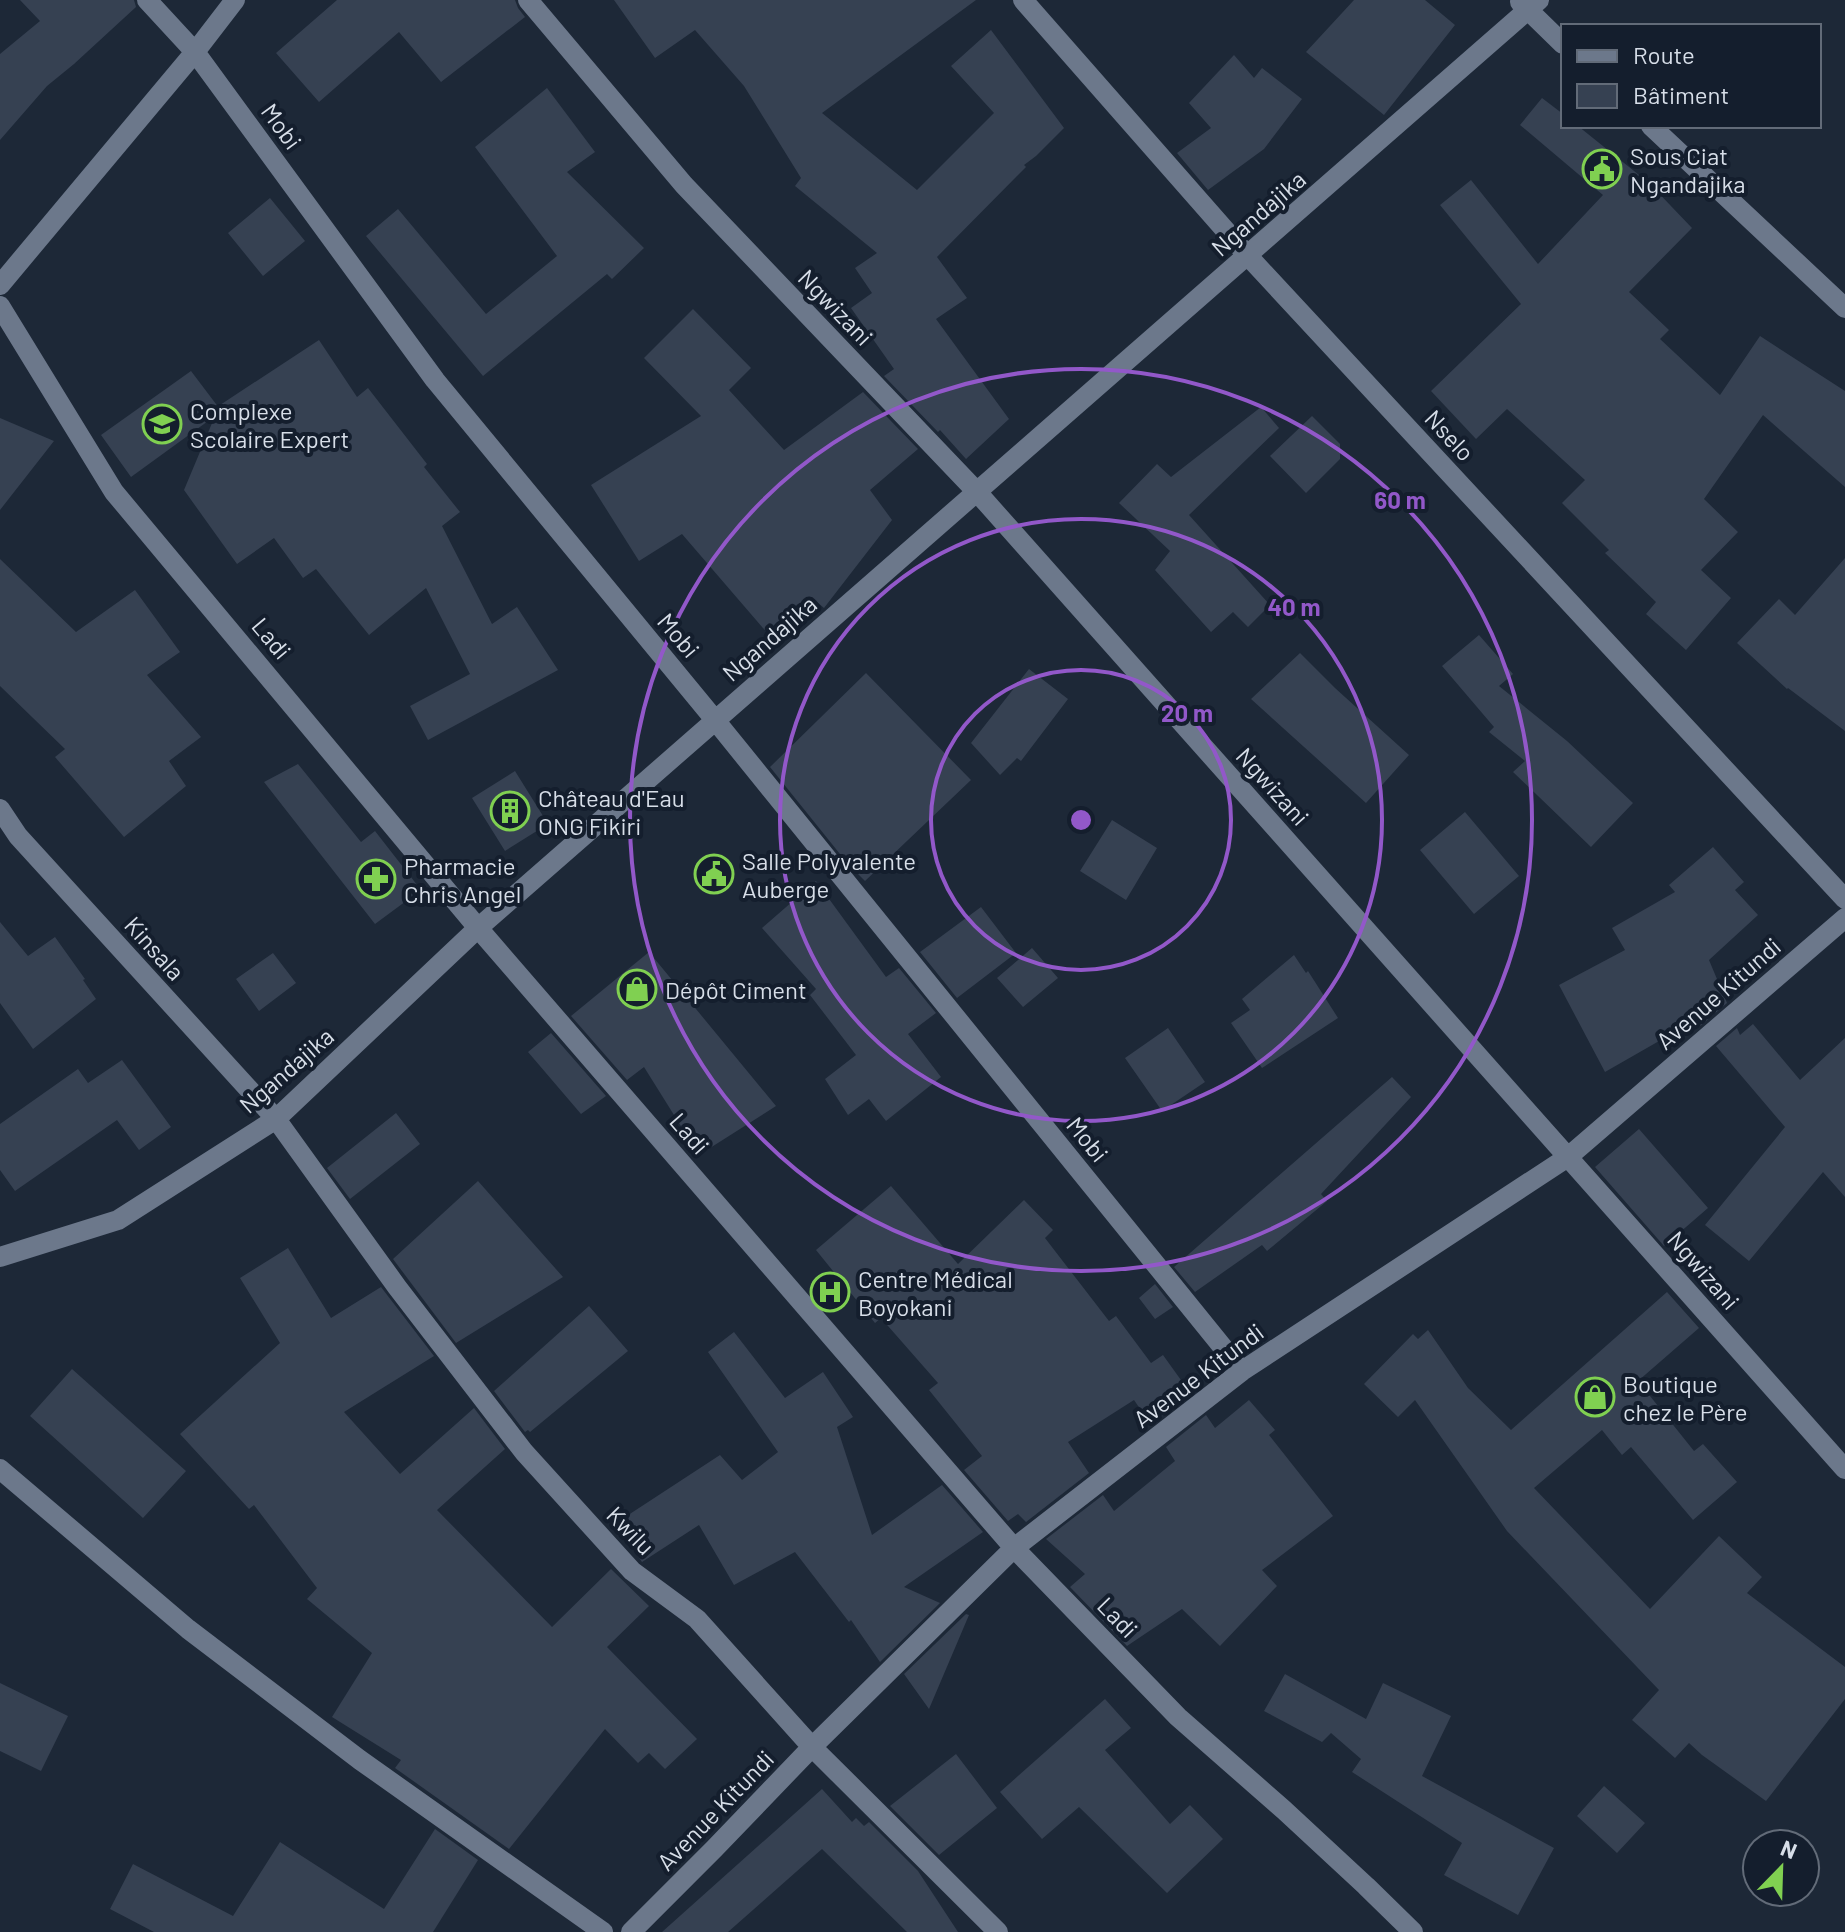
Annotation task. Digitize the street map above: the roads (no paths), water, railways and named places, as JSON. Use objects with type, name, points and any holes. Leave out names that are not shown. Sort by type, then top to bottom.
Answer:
[{"type":"street","name":"Mobi","points":[[147,0],[195,52],[435,380],[715,720],[1242,1371]]},
{"type":"street","points":[[0,285],[235,0]]},
{"type":"street","name":"Ngwizani","points":[[528,0],[684,185],[977,492],[1845,1469]]},
{"type":"street","name":"Nselo","points":[[1023,0],[1248,256],[1845,899]]},
{"type":"street","points":[[1528,3],[1561,42]]},
{"type":"street","name":"Ngandajika","points":[[0,1257],[118,1220],[276,1119],[478,928],[1248,256],[1528,3]]},
{"type":"street","points":[[1653,128],[1845,308]]},
{"type":"street","name":"Ladi","points":[[0,306],[114,492],[478,928],[1014,1548],[1178,1717],[1284,1810],[1413,1932]]},
{"type":"street","name":"Kinsala","points":[[0,809],[18,836],[276,1119]]},
{"type":"street","name":"Avenue Kitundi","points":[[631,1932],[812,1747],[1014,1548],[1242,1371],[1568,1157],[1845,918]]},
{"type":"street","name":"Kwilu","points":[[276,1119],[397,1287],[524,1452],[632,1571],[697,1619],[812,1747],[998,1932]]},
{"type":"street","points":[[0,1469],[188,1629],[360,1760],[603,1932]]},
{"type":"place","name":"Sous Ciat Ngandajika","points":[[1602,169]]},
{"type":"place","name":"Complexe Scolaire Expert","points":[[162,424]]},
{"type":"place","name":"Château d'Eau ONG Fikiri","points":[[510,811]]},
{"type":"place","name":"Salle Polyvalente Auberge","points":[[714,874]]},
{"type":"place","name":"Pharmacie Chris Angel","points":[[376,879]]},
{"type":"place","name":"Dépôt Ciment","points":[[637,989]]},
{"type":"place","name":"Centre Médical Boyokani","points":[[830,1292]]},
{"type":"place","name":"Boutique chez le Père","points":[[1595,1397]]}]
